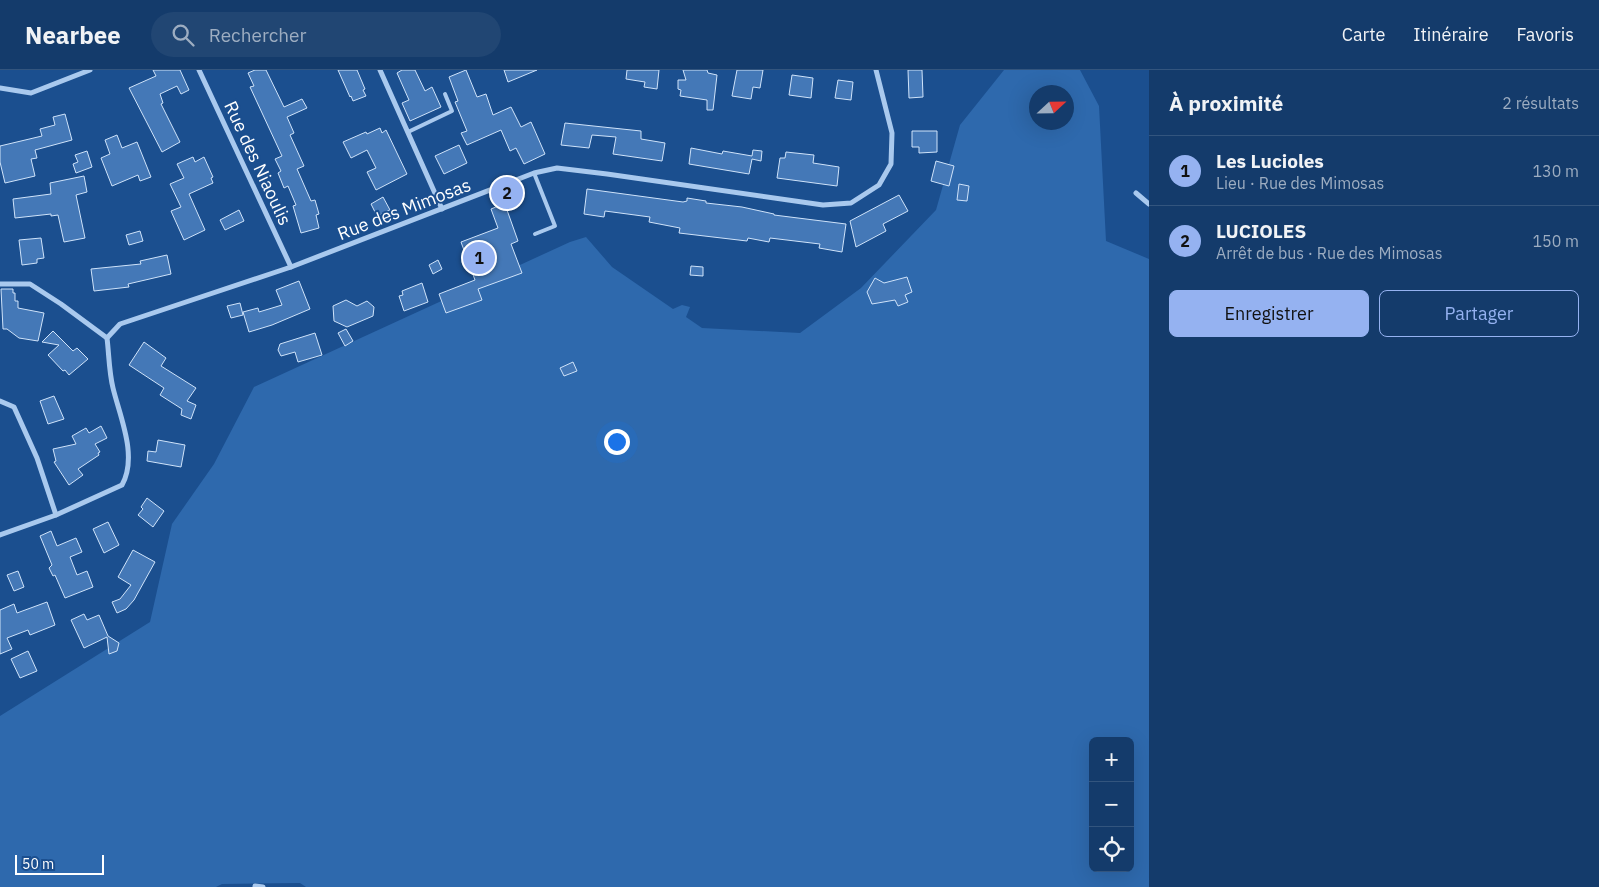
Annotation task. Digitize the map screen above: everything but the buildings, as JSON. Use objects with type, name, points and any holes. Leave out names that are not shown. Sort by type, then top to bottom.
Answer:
[{"type":"street","points":[[0,88],[31,93],[90,70]]},
{"type":"street","name":"Rue des Niaoulis","points":[[199,70],[291,267]]},
{"type":"street","points":[[380,70],[442,209]]},
{"type":"street","name":"Rue des Mimosas","points":[[107,338],[120,324],[291,267],[534,173],[557,168],[823,205],[851,203],[878,185],[890,164],[892,133],[876,70]]},
{"type":"street","points":[[1136,193],[1149,204]]},
{"type":"street","points":[[0,284],[30,284],[107,338],[112,386],[119,406],[127,446],[128,467],[122,485],[56,515],[0,536]]},
{"type":"street","points":[[0,401],[14,407],[36,458],[56,515]]},
{"type":"street","points":[[255,886],[263,887]]},
{"type":"lane","points":[[408,132],[452,111],[445,94]]},
{"type":"lane","points":[[534,173],[555,226],[535,234]]},
{"type":"shaded area","points":[[1004,70],[1080,70],[1099,106],[1106,241],[1149,259],[1149,887],[306,887],[300,883],[222,884],[216,887],[0,887],[0,716],[150,622],[172,524],[214,464],[254,387],[570,242],[586,237],[612,267],[673,309],[682,305],[690,307],[686,317],[702,328],[800,333],[861,288],[936,210],[960,125]]},
{"type":"place","name":"LUCIOLES","points":[[507,193]]},
{"type":"place","name":"Les Lucioles","points":[[479,258]]}]
